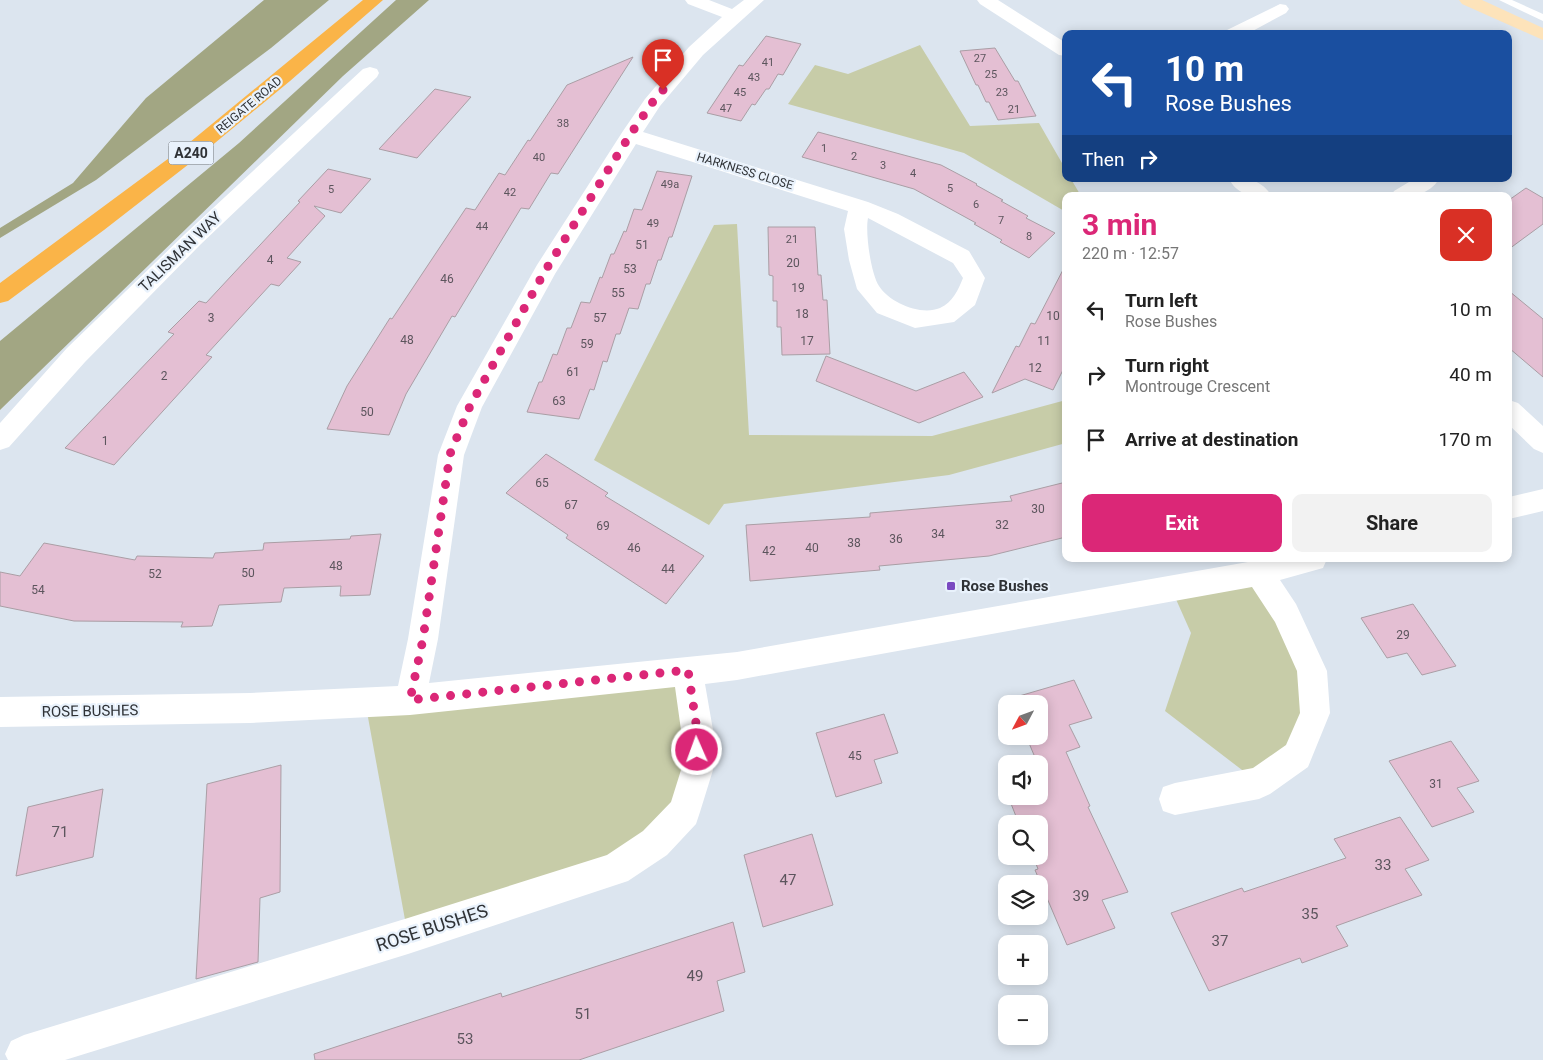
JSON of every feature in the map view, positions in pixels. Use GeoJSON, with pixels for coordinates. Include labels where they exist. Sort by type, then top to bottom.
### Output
{"type":"FeatureCollection","features":[{"type":"Feature","properties":{"kind":"highway","name":"REIGATE ROAD"},"geometry":{"type":"LineString","coordinates":[[0,295],[82,238],[208,140],[374,0]]}},
{"type":"Feature","properties":{"kind":"main road"},"geometry":{"type":"LineString","coordinates":[[1468,0],[1543,35]]}},
{"type":"Feature","properties":{"kind":"street"},"geometry":{"type":"LineString","coordinates":[[694,0],[734,16]]}},
{"type":"Feature","properties":{"kind":"street"},"geometry":{"type":"LineString","coordinates":[[410,700],[423,639],[450,454],[470,406],[540,280],[652,103],[696,51],[734,16],[755,0]]}},
{"type":"Feature","properties":{"kind":"street"},"geometry":{"type":"LineString","coordinates":[[986,0],[1062,48]]}},
{"type":"Feature","properties":{"kind":"street"},"geometry":{"type":"LineString","coordinates":[[1241,30],[1280,9]]}},
{"type":"Feature","properties":{"kind":"street","name":"TALISMAN WAY"},"geometry":{"type":"LineString","coordinates":[[0,440],[76,354],[193,239],[370,73]]}},
{"type":"Feature","properties":{"kind":"street","name":"HARKNESS CLOSE"},"geometry":{"type":"LineString","coordinates":[[630,135],[860,206],[925,236],[961,258],[974,278],[968,298],[946,316],[915,318],[885,308],[868,289],[860,260],[855,229],[860,206]]}},
{"type":"Feature","properties":{"kind":"street"},"geometry":{"type":"LineString","coordinates":[[1243,182],[1256,192]]}},
{"type":"Feature","properties":{"kind":"street"},"geometry":{"type":"LineString","coordinates":[[1408,192],[1424,182]]}},
{"type":"Feature","properties":{"kind":"street"},"geometry":{"type":"LineString","coordinates":[[1512,413],[1543,442]]}},
{"type":"Feature","properties":{"kind":"street"},"geometry":{"type":"LineString","coordinates":[[1512,507],[1543,500]]}},
{"type":"Feature","properties":{"kind":"street","name":"ROSE BUSHES"},"geometry":{"type":"LineString","coordinates":[[0,712],[250,708],[410,700],[737,666],[1259,573],[1301,562]]}},
{"type":"Feature","properties":{"kind":"street"},"geometry":{"type":"LineString","coordinates":[[1175,799],[1259,783],[1297,756],[1315,712],[1312,671],[1286,612],[1259,573]]}},
{"type":"Feature","properties":{"kind":"street","name":"ROSE BUSHES"},"geometry":{"type":"LineString","coordinates":[[24,1054],[408,936],[616,869],[655,843],[684,812],[697,770],[697,730],[688,670]]}},
{"type":"Feature","properties":{"kind":"lane"},"geometry":{"type":"LineString","coordinates":[[1504,0],[1543,18]]}},
{"type":"Feature","properties":{"kind":"green space"},"geometry":{"type":"Polygon","coordinates":[[[264,0],[329,0],[271,48],[96,180],[0,238],[0,228],[73,183],[146,98],[264,0]]]}},
{"type":"Feature","properties":{"kind":"green space"},"geometry":{"type":"Polygon","coordinates":[[[396,0],[429,0],[343,76],[0,410],[0,341],[239,143],[396,0]]]}},
{"type":"Feature","properties":{"kind":"green space"},"geometry":{"type":"Polygon","coordinates":[[[920,45],[970,126],[1039,123],[1062,163],[1062,182],[1073,182],[1079,192],[1062,192],[1062,210],[964,153],[788,104],[815,65],[848,74],[920,45]]]}},
{"type":"Feature","properties":{"kind":"green space"},"geometry":{"type":"Polygon","coordinates":[[[737,224],[749,435],[932,436],[1062,401],[1062,444],[949,475],[724,504],[709,525],[594,460],[714,225],[737,224]]]}},
{"type":"Feature","properties":{"kind":"green space"},"geometry":{"type":"Polygon","coordinates":[[[1259,573],[1315,713],[1259,783],[1165,711],[1191,633],[1171,588],[1259,573]]]}},
{"type":"Feature","properties":{"kind":"green space"},"geometry":{"type":"Polygon","coordinates":[[[688,670],[697,770],[655,843],[408,936],[365,701],[688,670]]]}},
{"type":"Feature","properties":{"kind":"building"},"geometry":{"type":"Polygon","coordinates":[[[766,36],[801,44],[783,75],[778,74],[769,89],[766,89],[755,105],[752,104],[741,121],[707,113],[739,65],[743,66],[766,36]]]}},
{"type":"Feature","properties":{"kind":"building"},"geometry":{"type":"Polygon","coordinates":[[[995,48],[1015,81],[1018,81],[1036,116],[998,120],[989,102],[986,102],[960,51],[995,48]]]}},
{"type":"Feature","properties":{"kind":"building"},"geometry":{"type":"Polygon","coordinates":[[[633,57],[558,174],[551,173],[529,209],[521,208],[455,317],[452,316],[406,394],[389,435],[327,429],[347,386],[390,318],[392,319],[466,208],[475,210],[499,173],[505,175],[567,85],[633,57]]]}},
{"type":"Feature","properties":{"kind":"building"},"geometry":{"type":"Polygon","coordinates":[[[435,89],[471,97],[417,158],[379,149],[435,89]]]}},
{"type":"Feature","properties":{"kind":"building"},"geometry":{"type":"Polygon","coordinates":[[[818,132],[941,165],[977,184],[1003,200],[1001,201],[1028,216],[1026,218],[1055,233],[1029,258],[1000,242],[1002,240],[974,224],[976,223],[914,189],[802,157],[818,132]]]}},
{"type":"Feature","properties":{"kind":"building"},"geometry":{"type":"Polygon","coordinates":[[[328,169],[371,179],[341,213],[314,206],[325,216],[287,258],[301,262],[279,286],[271,284],[206,355],[212,357],[114,465],[65,448],[174,334],[168,332],[199,301],[206,303],[300,202],[298,201],[328,169]]]}},
{"type":"Feature","properties":{"kind":"building"},"geometry":{"type":"Polygon","coordinates":[[[657,171],[692,176],[672,237],[669,237],[661,260],[658,260],[650,284],[646,284],[638,309],[629,308],[620,334],[616,334],[607,362],[603,361],[594,390],[590,389],[579,419],[527,412],[553,354],[557,355],[567,328],[571,328],[581,302],[590,303],[611,254],[614,254],[624,231],[626,232],[634,209],[642,210],[657,171]]]}},
{"type":"Feature","properties":{"kind":"building"},"geometry":{"type":"Polygon","coordinates":[[[1526,188],[1543,198],[1543,224],[1512,247],[1512,198],[1526,188]]]}},
{"type":"Feature","properties":{"kind":"building"},"geometry":{"type":"Polygon","coordinates":[[[768,227],[815,227],[818,275],[821,275],[823,300],[827,300],[830,354],[782,355],[781,327],[777,327],[777,301],[773,301],[773,276],[769,275],[768,227]]]}},
{"type":"Feature","properties":{"kind":"building"},"geometry":{"type":"Polygon","coordinates":[[[1062,272],[1062,372],[1053,390],[1025,379],[992,393],[1016,346],[1019,347],[1031,323],[1035,324],[1062,272]]]}},
{"type":"Feature","properties":{"kind":"building"},"geometry":{"type":"Polygon","coordinates":[[[1512,293],[1543,319],[1543,377],[1512,351],[1512,293]]]}},
{"type":"Feature","properties":{"kind":"building"},"geometry":{"type":"Polygon","coordinates":[[[826,356],[916,391],[964,372],[983,397],[919,423],[816,381],[826,356]]]}},
{"type":"Feature","properties":{"kind":"building"},"geometry":{"type":"Polygon","coordinates":[[[546,454],[608,493],[605,496],[704,556],[666,604],[566,538],[568,535],[506,493],[546,454]]]}},
{"type":"Feature","properties":{"kind":"building"},"geometry":{"type":"Polygon","coordinates":[[[1062,483],[1062,538],[989,556],[879,566],[880,570],[750,581],[746,525],[870,517],[870,513],[1012,501],[1010,496],[1062,483]]]}},
{"type":"Feature","properties":{"kind":"building"},"geometry":{"type":"Polygon","coordinates":[[[381,534],[370,595],[340,596],[341,586],[284,588],[281,602],[219,605],[212,626],[181,627],[183,622],[74,621],[0,606],[0,572],[20,576],[44,543],[135,560],[137,556],[213,558],[215,553],[263,550],[264,543],[350,539],[351,536],[381,534]]]}},
{"type":"Feature","properties":{"kind":"building"},"geometry":{"type":"Polygon","coordinates":[[[1413,604],[1456,666],[1422,675],[1407,653],[1387,658],[1361,618],[1413,604]]]}},
{"type":"Feature","properties":{"kind":"building"},"geometry":{"type":"Polygon","coordinates":[[[1074,680],[1092,718],[1069,725],[1080,747],[1066,752],[1090,806],[1088,807],[1128,892],[1102,900],[1115,928],[1067,945],[1048,900],[1048,875],[1037,875],[1035,870],[1038,869],[1036,865],[1048,865],[1048,815],[1015,815],[1012,805],[1048,805],[1048,755],[1034,755],[1030,745],[1048,745],[1048,695],[1023,695],[1074,680]]]}},
{"type":"Feature","properties":{"kind":"building"},"geometry":{"type":"Polygon","coordinates":[[[884,714],[898,753],[874,760],[882,783],[836,797],[816,733],[884,714]]]}},
{"type":"Feature","properties":{"kind":"building"},"geometry":{"type":"Polygon","coordinates":[[[1451,741],[1479,781],[1457,788],[1474,812],[1432,827],[1389,761],[1451,741]]]}},
{"type":"Feature","properties":{"kind":"building"},"geometry":{"type":"Polygon","coordinates":[[[281,765],[280,892],[260,898],[258,962],[196,979],[207,784],[281,765]]]}},
{"type":"Feature","properties":{"kind":"building"},"geometry":{"type":"Polygon","coordinates":[[[103,789],[93,857],[16,876],[28,807],[103,789]]]}},
{"type":"Feature","properties":{"kind":"building"},"geometry":{"type":"Polygon","coordinates":[[[1400,817],[1429,860],[1405,869],[1422,895],[1336,926],[1348,946],[1302,963],[1300,958],[1209,991],[1171,913],[1242,888],[1244,892],[1346,858],[1334,839],[1400,817]]]}},
{"type":"Feature","properties":{"kind":"building"},"geometry":{"type":"Polygon","coordinates":[[[812,834],[833,905],[763,927],[744,855],[812,834]]]}},
{"type":"Feature","properties":{"kind":"building"},"geometry":{"type":"Polygon","coordinates":[[[733,922],[745,972],[717,981],[724,1011],[579,1060],[315,1060],[314,1054],[501,993],[502,997],[733,922]]]}},
{"type":"Feature","properties":{"kind":"place","name":"Rose Bushes"},"geometry":{"type":"Point","coordinates":[951,586]}},
{"type":"Feature","properties":{"kind":"route"},"geometry":{"type":"LineString","coordinates":[[663,90],[630,135],[545,271],[470,406],[450,454],[423,639],[410,700],[688,670],[697,730],[697,750]]}}]}
